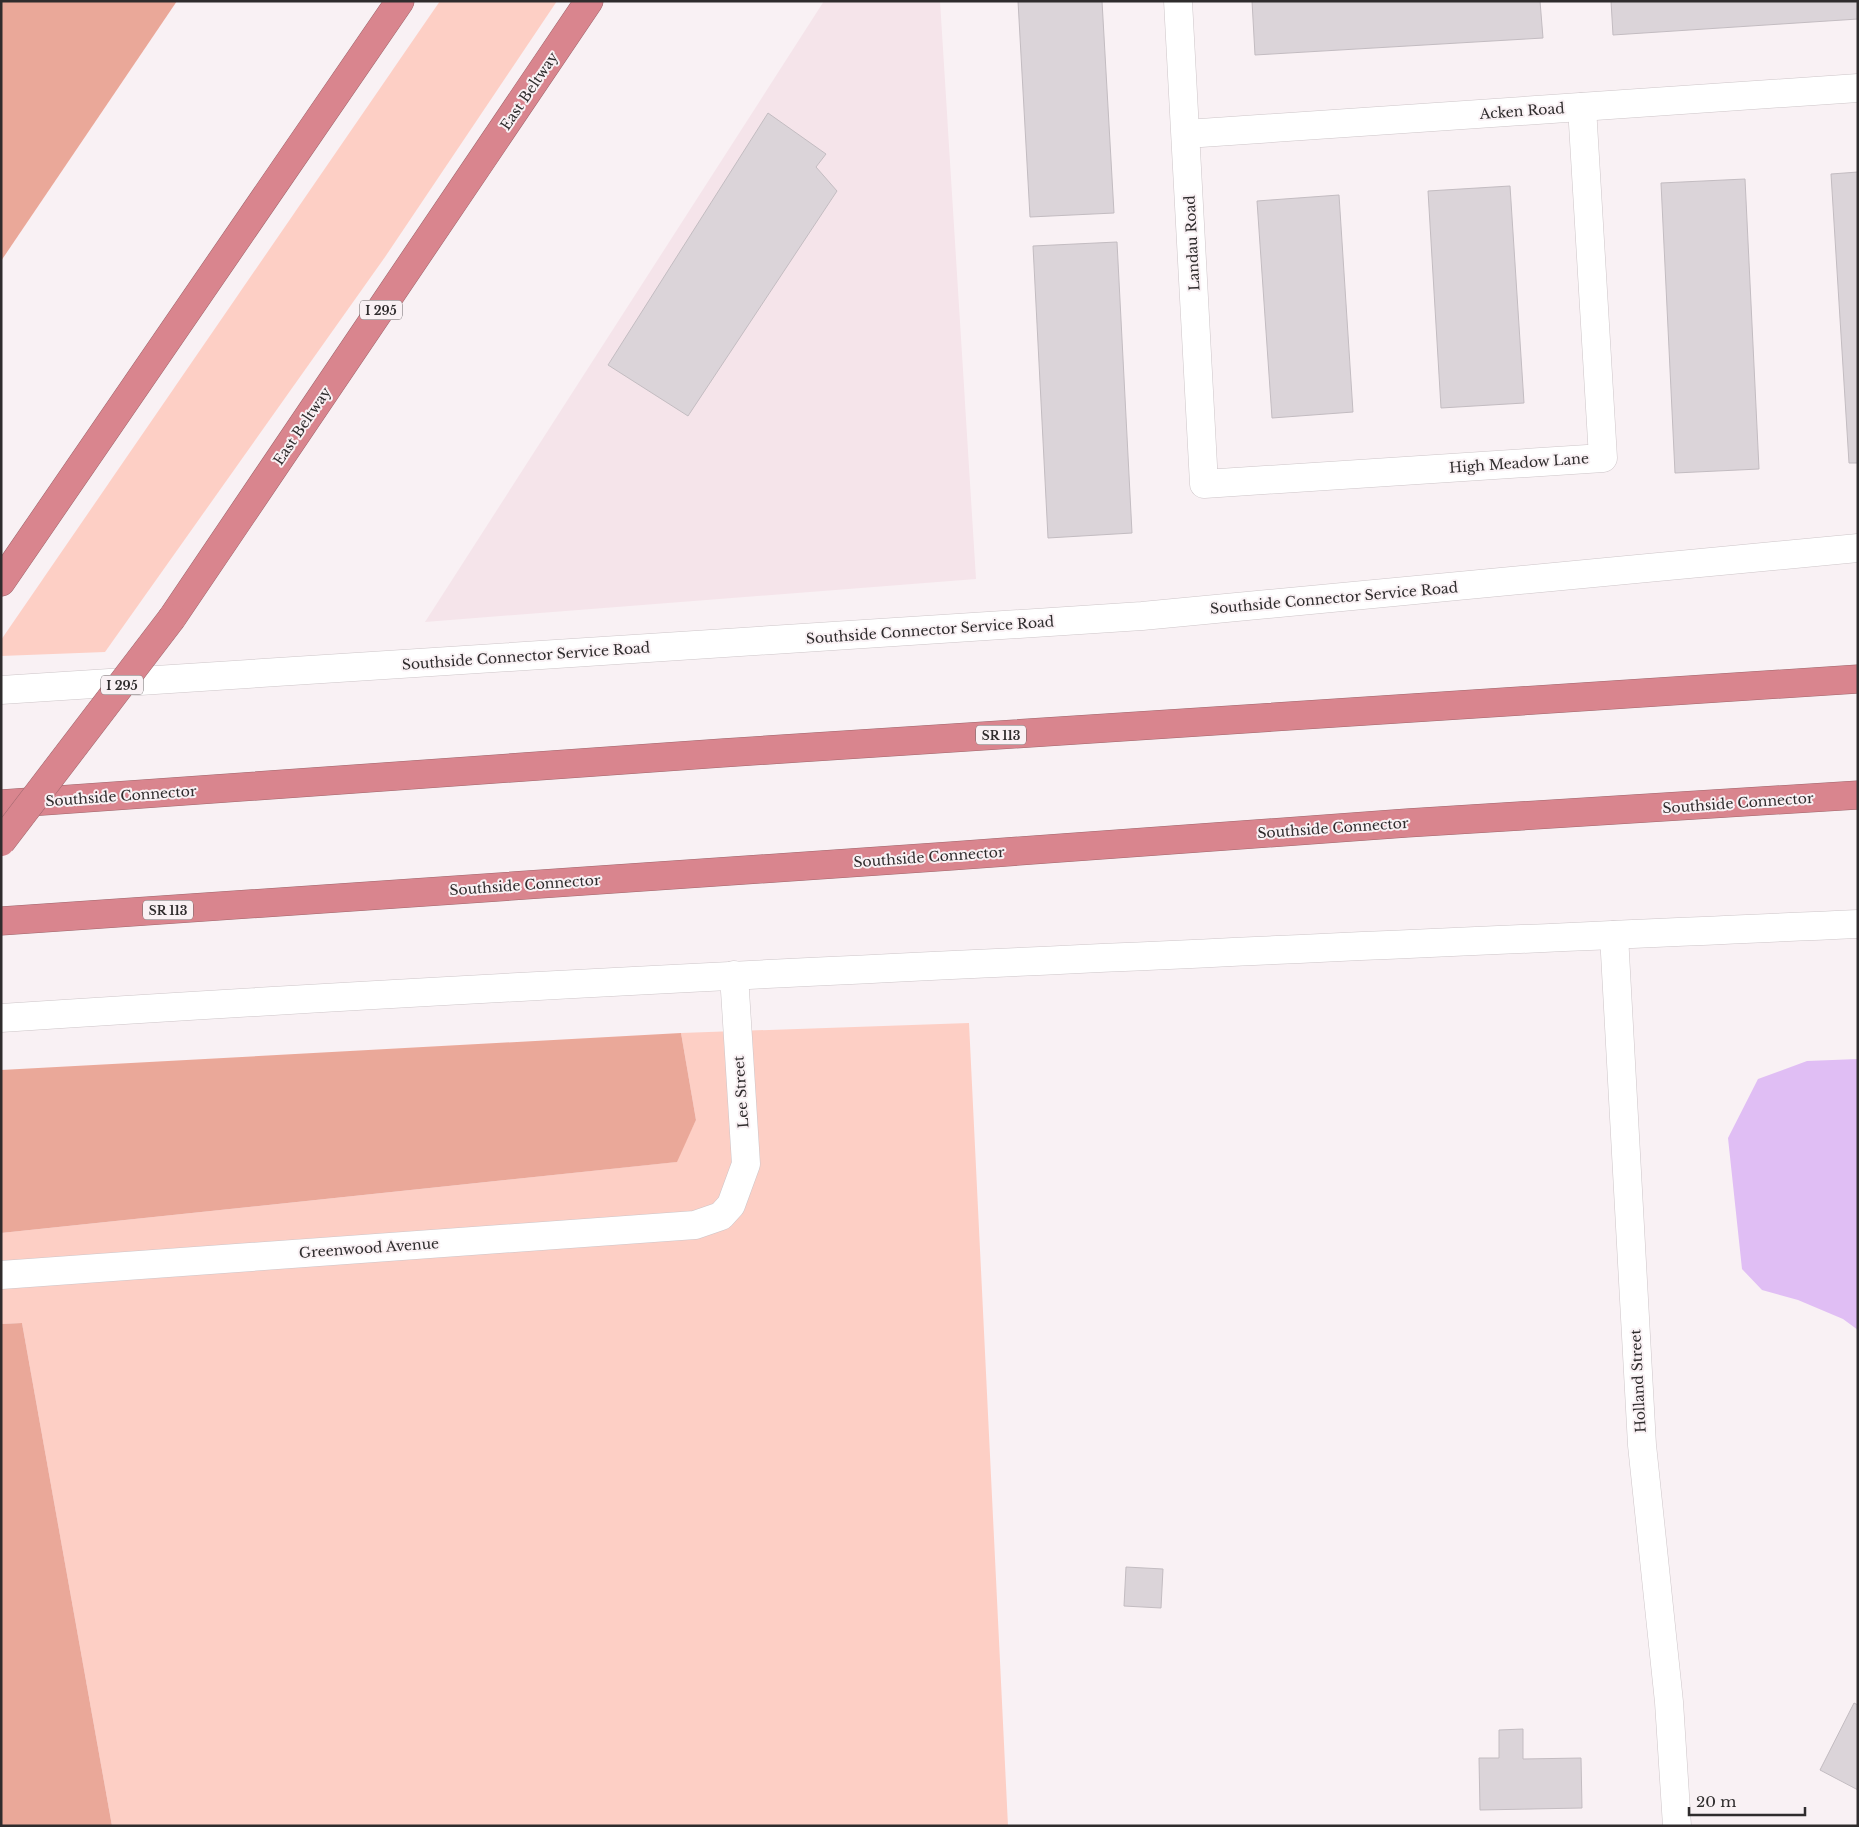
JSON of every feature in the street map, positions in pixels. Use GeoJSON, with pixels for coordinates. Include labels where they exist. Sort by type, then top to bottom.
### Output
{"type":"FeatureCollection","features":[{"type":"Feature","properties":{"kind":"highway"},"geometry":{"type":"LineString","coordinates":[[1,582],[400,1]]}},
{"type":"Feature","properties":{"kind":"highway","name":"East Beltway"},"geometry":{"type":"LineString","coordinates":[[1,842],[172,618],[590,1]]}},
{"type":"Feature","properties":{"kind":"highway","name":"Southside Connector"},"geometry":{"type":"LineString","coordinates":[[1,804],[722,753],[1858,679]]}},
{"type":"Feature","properties":{"kind":"highway"},"geometry":{"type":"LineString","coordinates":[[1,791],[145,794]]}},
{"type":"Feature","properties":{"kind":"highway","name":"Southside Connector"},"geometry":{"type":"LineString","coordinates":[[1,921],[501,888],[1397,824],[1858,795]]}},
{"type":"Feature","properties":{"kind":"street","name":"Landau Road"},"geometry":{"type":"LineString","coordinates":[[1178,1],[1204,484]]}},
{"type":"Feature","properties":{"kind":"street","name":"Acken Road"},"geometry":{"type":"LineString","coordinates":[[1186,134],[1858,88]]}},
{"type":"Feature","properties":{"kind":"street","name":"High Meadow Lane"},"geometry":{"type":"LineString","coordinates":[[1204,484],[1604,458],[1582,107]]}},
{"type":"Feature","properties":{"kind":"street","name":"Southside Connector Service Road"},"geometry":{"type":"LineString","coordinates":[[1,690],[1142,616],[1858,548]]}},
{"type":"Feature","properties":{"kind":"street"},"geometry":{"type":"LineString","coordinates":[[1,1018],[261,1001],[734,975],[1858,924]]}},
{"type":"Feature","properties":{"kind":"street","name":"Holland Street"},"geometry":{"type":"LineString","coordinates":[[1614,935],[1642,1445],[1669,1702],[1676,1826]]}},
{"type":"Feature","properties":{"kind":"street","name":"Lee Street"},"geometry":{"type":"LineString","coordinates":[[730,1205],[746,1164],[734,975]]}},
{"type":"Feature","properties":{"kind":"street","name":"Greenwood Avenue"},"geometry":{"type":"LineString","coordinates":[[1,1276],[695,1224],[721,1216],[730,1205]]}},
{"type":"Feature","properties":{"kind":"shaded area"},"geometry":{"type":"Polygon","coordinates":[[[1,1],[177,1],[1,261],[1,1]]]}},
{"type":"Feature","properties":{"kind":"shaded area"},"geometry":{"type":"Polygon","coordinates":[[[440,1],[557,1],[385,257],[105,652],[1,656],[1,640],[440,1]]]}},
{"type":"Feature","properties":{"kind":"shaded area"},"geometry":{"type":"Polygon","coordinates":[[[824,1],[940,1],[976,579],[425,622],[824,1]]]}},
{"type":"Feature","properties":{"kind":"shaded area"},"geometry":{"type":"Polygon","coordinates":[[[969,1023],[1008,1826],[112,1826],[22,1323],[1,1324],[1,1233],[676,1162],[696,1120],[681,1033],[969,1023]]]}},
{"type":"Feature","properties":{"kind":"shaded area"},"geometry":{"type":"Polygon","coordinates":[[[681,1033],[696,1120],[677,1162],[1,1233],[1,1070],[681,1033]]]}},
{"type":"Feature","properties":{"kind":"shaded area"},"geometry":{"type":"Polygon","coordinates":[[[1858,1059],[1858,1330],[1843,1319],[1798,1300],[1762,1290],[1742,1269],[1728,1138],[1758,1079],[1807,1061],[1858,1059]]]}},
{"type":"Feature","properties":{"kind":"shaded area"},"geometry":{"type":"Polygon","coordinates":[[[22,1323],[112,1826],[1,1826],[1,1324],[22,1323]]]}},
{"type":"Feature","properties":{"kind":"building"},"geometry":{"type":"Polygon","coordinates":[[[1018,1],[1102,1],[1114,213],[1030,217],[1018,1]]]}},
{"type":"Feature","properties":{"kind":"building"},"geometry":{"type":"Polygon","coordinates":[[[1252,1],[1540,1],[1543,38],[1255,55],[1252,1]]]}},
{"type":"Feature","properties":{"kind":"building"},"geometry":{"type":"Polygon","coordinates":[[[1611,1],[1858,1],[1858,19],[1613,35],[1611,1]]]}},
{"type":"Feature","properties":{"kind":"building"},"geometry":{"type":"Polygon","coordinates":[[[768,113],[826,154],[816,167],[837,191],[688,416],[608,365],[768,113]]]}},
{"type":"Feature","properties":{"kind":"building"},"geometry":{"type":"Polygon","coordinates":[[[1858,172],[1858,463],[1849,463],[1831,174],[1858,172]]]}},
{"type":"Feature","properties":{"kind":"building"},"geometry":{"type":"Polygon","coordinates":[[[1745,179],[1759,469],[1675,473],[1661,183],[1745,179]]]}},
{"type":"Feature","properties":{"kind":"building"},"geometry":{"type":"Polygon","coordinates":[[[1510,186],[1524,403],[1441,408],[1428,191],[1510,186]]]}},
{"type":"Feature","properties":{"kind":"building"},"geometry":{"type":"Polygon","coordinates":[[[1339,195],[1353,412],[1272,418],[1257,201],[1339,195]]]}},
{"type":"Feature","properties":{"kind":"building"},"geometry":{"type":"Polygon","coordinates":[[[1117,242],[1132,533],[1048,538],[1033,246],[1117,242]]]}},
{"type":"Feature","properties":{"kind":"building"},"geometry":{"type":"Polygon","coordinates":[[[1126,1567],[1163,1569],[1161,1608],[1124,1606],[1126,1567]]]}},
{"type":"Feature","properties":{"kind":"building"},"geometry":{"type":"Polygon","coordinates":[[[1854,1703],[1858,1705],[1858,1790],[1820,1770],[1854,1703]]]}},
{"type":"Feature","properties":{"kind":"building"},"geometry":{"type":"Polygon","coordinates":[[[1523,1729],[1523,1759],[1581,1758],[1582,1808],[1480,1810],[1479,1758],[1499,1758],[1499,1730],[1523,1729]]]}}]}
